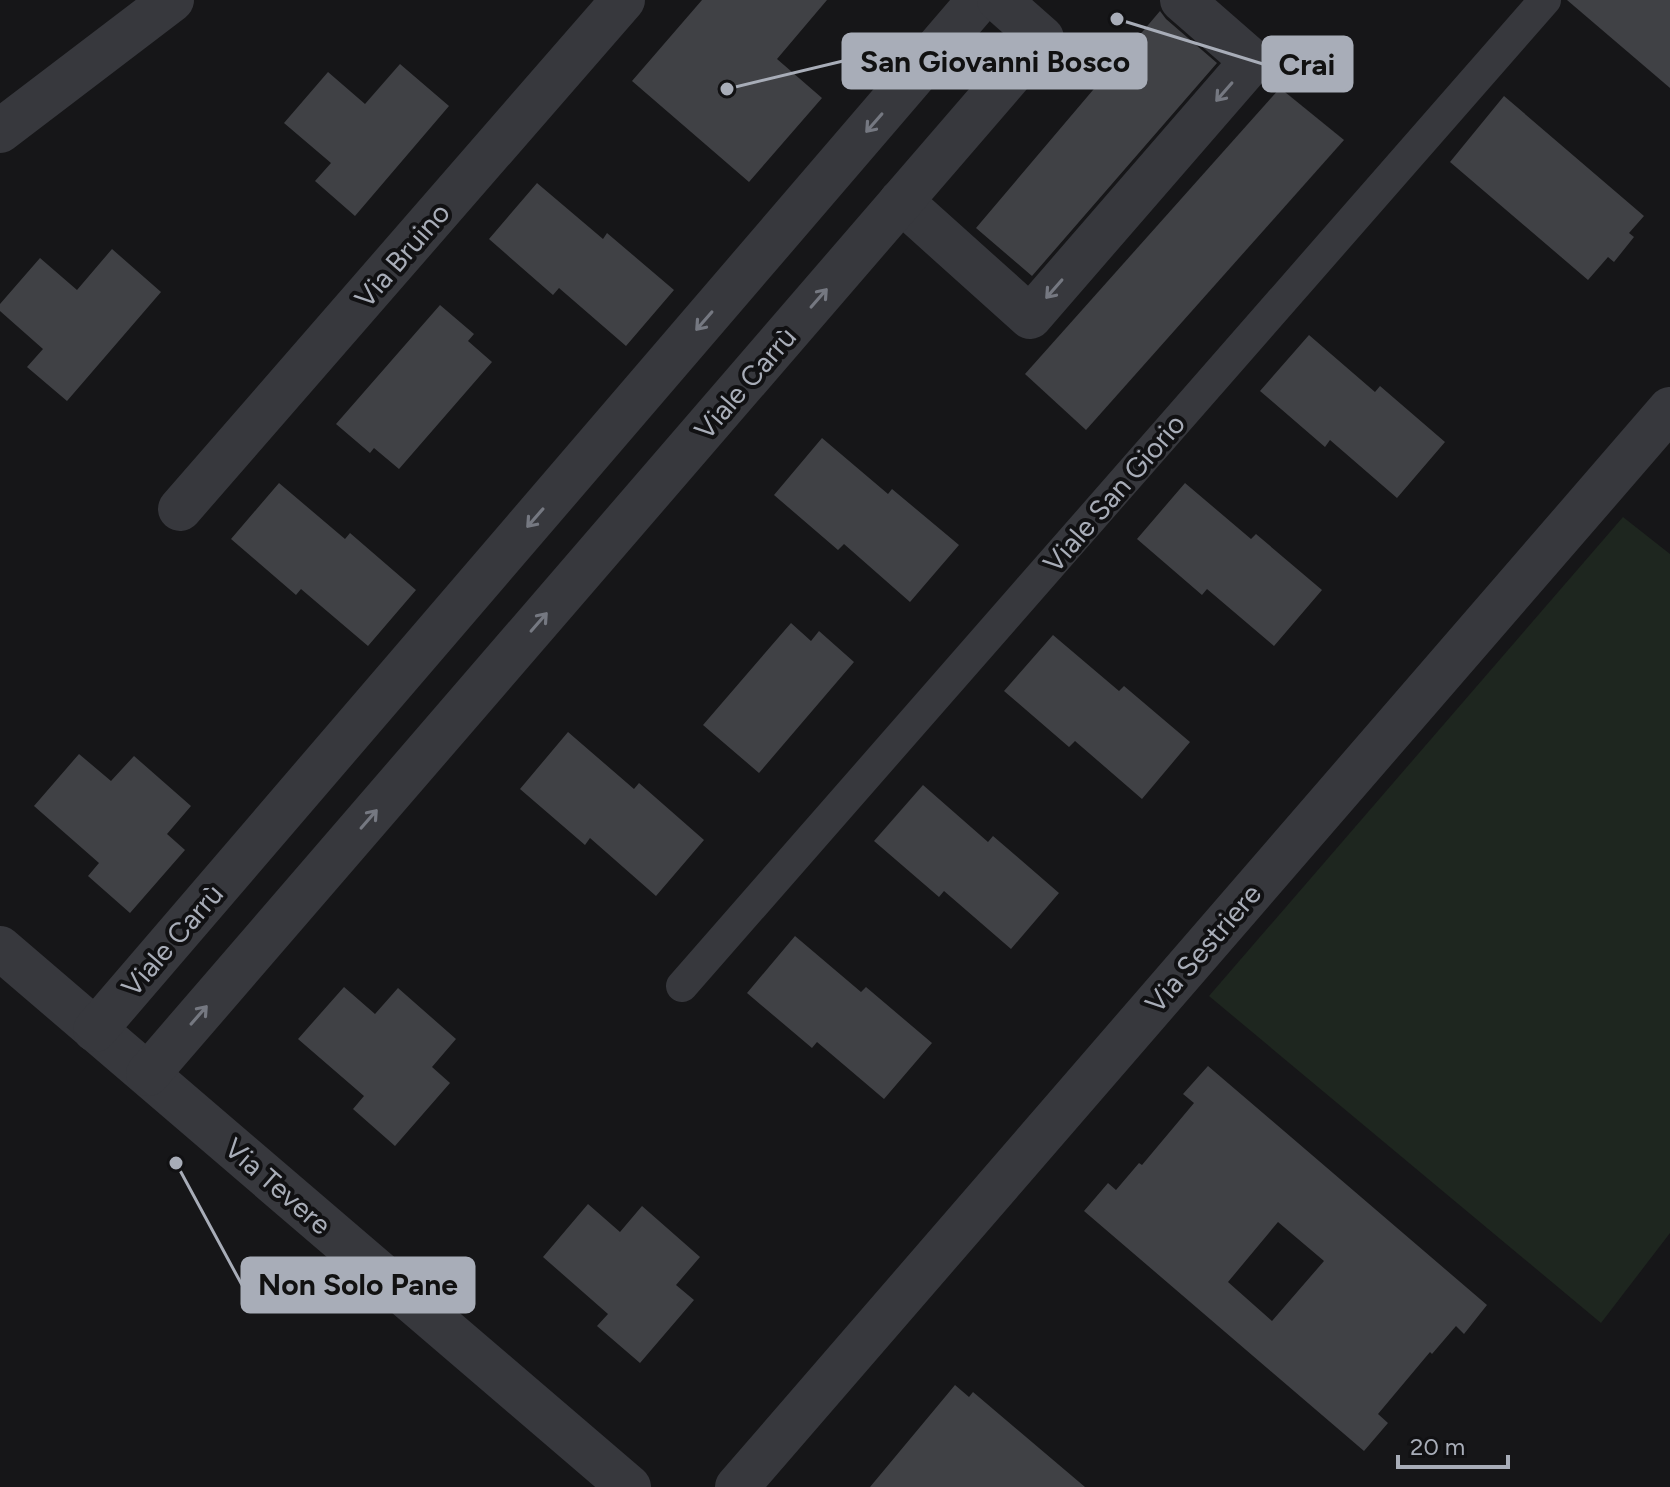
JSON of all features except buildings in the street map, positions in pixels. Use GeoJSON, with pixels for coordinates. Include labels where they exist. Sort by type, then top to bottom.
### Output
{"type":"FeatureCollection","features":[{"type":"Feature","properties":{"kind":"street"},"geometry":{"type":"LineString","coordinates":[[0,131],[172,0]]}},
{"type":"Feature","properties":{"kind":"street","name":"Via Bruino"},"geometry":{"type":"LineString","coordinates":[[180,509],[623,0]]}},
{"type":"Feature","properties":{"kind":"street","name":"Viale Carrù"},"geometry":{"type":"LineString","coordinates":[[95,1030],[979,0]]}},
{"type":"Feature","properties":{"kind":"street","name":"Viale Carrù"},"geometry":{"type":"LineString","coordinates":[[148,1074],[1042,38],[999,0]]}},
{"type":"Feature","properties":{"kind":"street"},"geometry":{"type":"LineString","coordinates":[[901,201],[1030,317],[1252,61],[1182,0]]}},
{"type":"Feature","properties":{"kind":"street","name":"Viale San Giorio"},"geometry":{"type":"LineString","coordinates":[[682,986],[1545,0]]}},
{"type":"Feature","properties":{"kind":"street","name":"Via Sestriere"},"geometry":{"type":"LineString","coordinates":[[737,1487],[1670,409]]}},
{"type":"Feature","properties":{"kind":"street"},"geometry":{"type":"LineString","coordinates":[[357,725],[410,771]]}},
{"type":"Feature","properties":{"kind":"street"},"geometry":{"type":"LineString","coordinates":[[249,851],[301,898]]}},
{"type":"Feature","properties":{"kind":"street","name":"Via Tevere"},"geometry":{"type":"LineString","coordinates":[[0,948],[629,1487]]}},
{"type":"Feature","properties":{"kind":"shaded area"},"geometry":{"type":"Polygon","coordinates":[[[1623,517],[1670,554],[1670,1233],[1601,1323],[1209,996],[1623,517]]]}},
{"type":"Feature","properties":{"kind":"place","name":"Crai"},"geometry":{"type":"Point","coordinates":[1117,19]}},
{"type":"Feature","properties":{"kind":"place","name":"San Giovanni Bosco"},"geometry":{"type":"Point","coordinates":[727,89]}},
{"type":"Feature","properties":{"kind":"place","name":"Non Solo Pane"},"geometry":{"type":"Point","coordinates":[176,1163]}}]}
